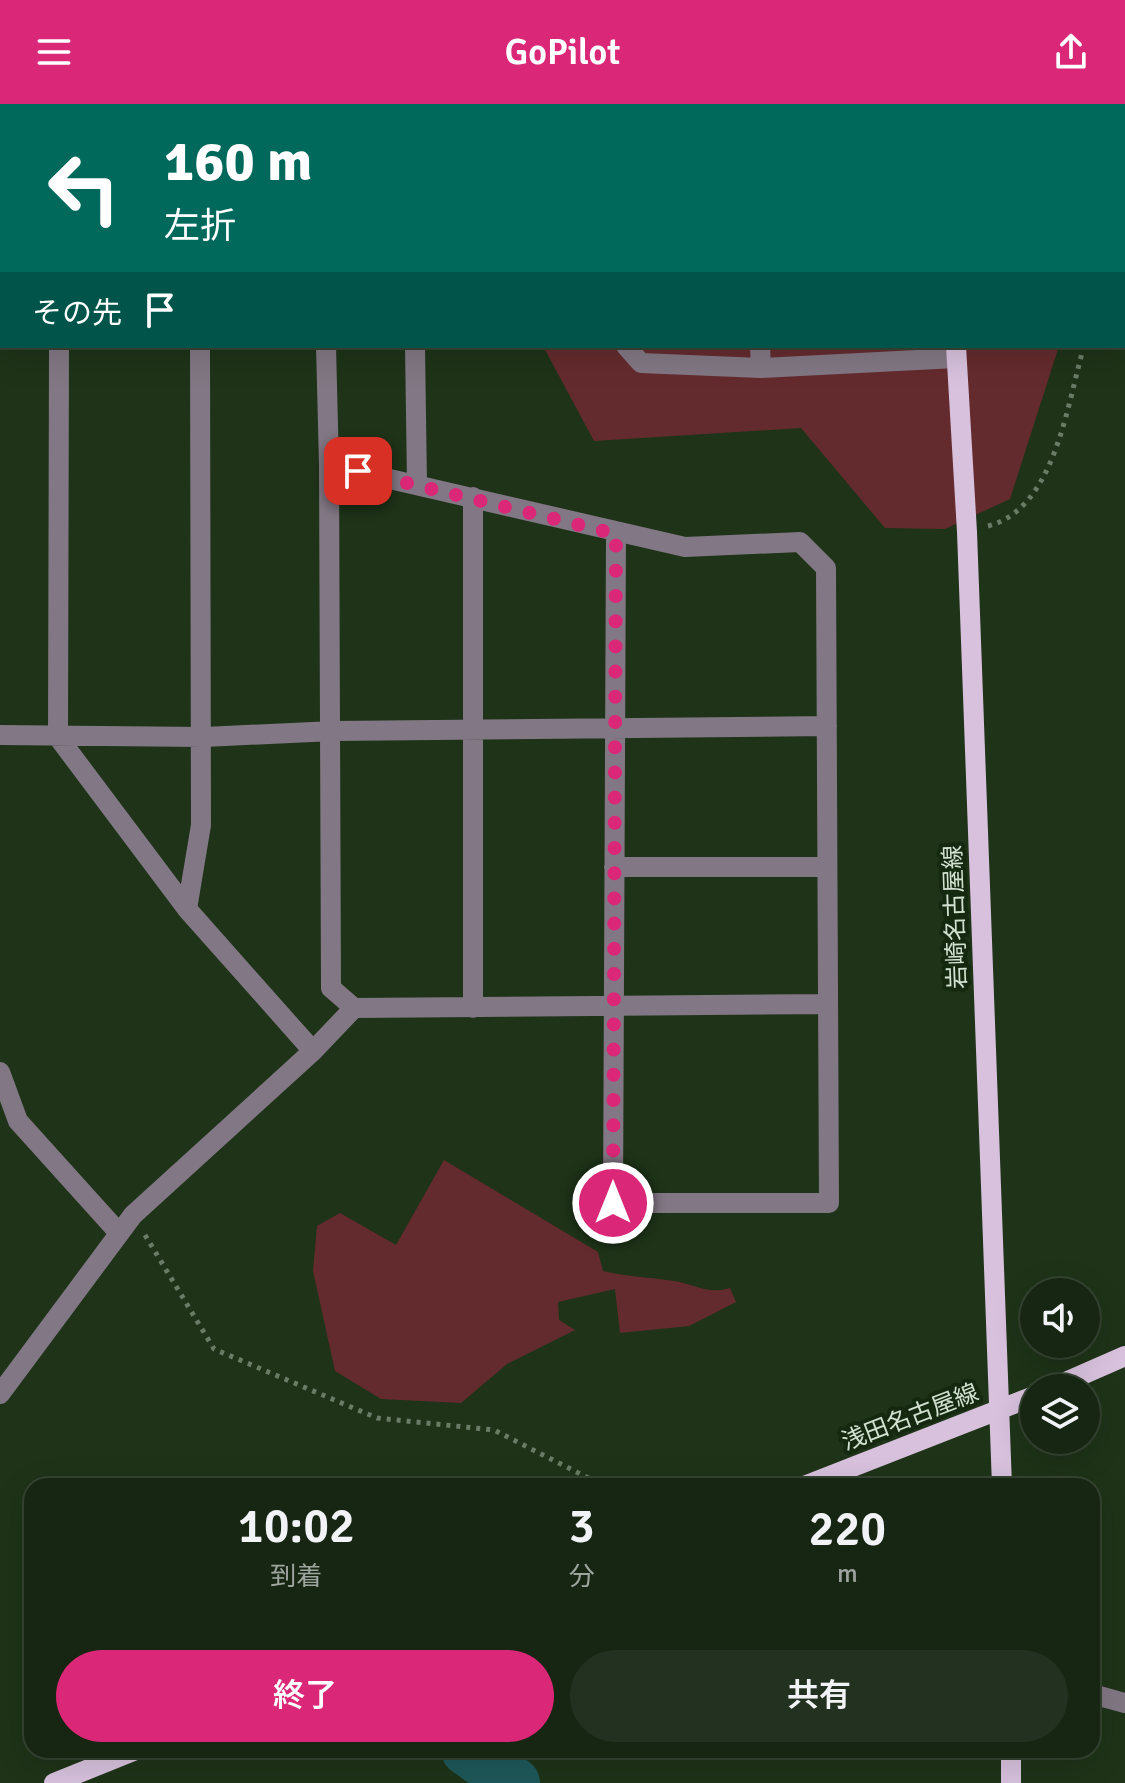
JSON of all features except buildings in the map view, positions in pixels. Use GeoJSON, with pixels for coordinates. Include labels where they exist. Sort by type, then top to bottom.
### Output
{"type":"FeatureCollection","features":[{"type":"Feature","properties":{"kind":"main road","name":"岩崎名古屋線"},"geometry":{"type":"LineString","coordinates":[[956,352],[967,532],[1002,1478]]}},
{"type":"Feature","properties":{"kind":"main road"},"geometry":{"type":"LineString","coordinates":[[1084,1374],[1125,1356]]}},
{"type":"Feature","properties":{"kind":"main road","name":"浅田名古屋線"},"geometry":{"type":"LineString","coordinates":[[825,1478],[1020,1402]]}},
{"type":"Feature","properties":{"kind":"main road"},"geometry":{"type":"LineString","coordinates":[[54,1783],[116,1758]]}},
{"type":"Feature","properties":{"kind":"main road"},"geometry":{"type":"LineString","coordinates":[[1011,1758],[1011,1783]]}},
{"type":"Feature","properties":{"kind":"street"},"geometry":{"type":"LineString","coordinates":[[59,348],[58,737],[187,909],[313,1051]]}},
{"type":"Feature","properties":{"kind":"street"},"geometry":{"type":"LineString","coordinates":[[187,909],[201,825],[204,737],[200,348]]}},
{"type":"Feature","properties":{"kind":"street"},"geometry":{"type":"LineString","coordinates":[[326,348],[333,731],[331,988],[354,1008],[828,1004]]}},
{"type":"Feature","properties":{"kind":"street"},"geometry":{"type":"LineString","coordinates":[[415,348],[417,484]]}},
{"type":"Feature","properties":{"kind":"street"},"geometry":{"type":"LineString","coordinates":[[628,348],[641,363],[761,368],[956,352]]}},
{"type":"Feature","properties":{"kind":"street"},"geometry":{"type":"LineString","coordinates":[[760,348],[761,368]]}},
{"type":"Feature","properties":{"kind":"street"},"geometry":{"type":"LineString","coordinates":[[329,465],[473,497],[616,534],[685,547],[800,542],[826,568],[829,1203],[613,1203],[616,534]]}},
{"type":"Feature","properties":{"kind":"street"},"geometry":{"type":"LineString","coordinates":[[473,497],[473,1008]]}},
{"type":"Feature","properties":{"kind":"street"},"geometry":{"type":"LineString","coordinates":[[0,735],[204,737],[333,731],[827,726]]}},
{"type":"Feature","properties":{"kind":"street"},"geometry":{"type":"LineString","coordinates":[[614,867],[827,867]]}},
{"type":"Feature","properties":{"kind":"street"},"geometry":{"type":"LineString","coordinates":[[0,1394],[133,1215],[313,1051],[354,1008]]}},
{"type":"Feature","properties":{"kind":"street"},"geometry":{"type":"LineString","coordinates":[[0,1072],[18,1121],[119,1233]]}},
{"type":"Feature","properties":{"kind":"street"},"geometry":{"type":"LineString","coordinates":[[1100,1696],[1125,1703]]}},
{"type":"Feature","properties":{"kind":"path"},"geometry":{"type":"LineString","coordinates":[[967,532],[1003,523],[1029,502],[1045,479],[1083,348]]}},
{"type":"Feature","properties":{"kind":"path"},"geometry":{"type":"LineString","coordinates":[[133,1215],[214,1349],[377,1418],[494,1430],[588,1478]]}},
{"type":"Feature","properties":{"kind":"shaded area"},"geometry":{"type":"Polygon","coordinates":[[[544,348],[1058,348],[1010,499],[945,529],[885,528],[801,428],[594,441],[544,348]]]}},
{"type":"Feature","properties":{"kind":"shaded area"},"geometry":{"type":"Polygon","coordinates":[[[444,1160],[598,1252],[603,1271],[674,1281],[708,1290],[730,1288],[736,1302],[689,1326],[620,1333],[615,1289],[558,1302],[559,1320],[575,1330],[507,1364],[461,1403],[381,1399],[335,1371],[313,1271],[317,1226],[340,1213],[396,1245],[444,1160]]]}},
{"type":"Feature","properties":{"kind":"waterway"},"geometry":{"type":"LineString","coordinates":[[478,1758],[514,1783]]}},
{"type":"Feature","properties":{"kind":"route"},"geometry":{"type":"LineString","coordinates":[[358,471],[616,534],[613,1203]]}}]}
